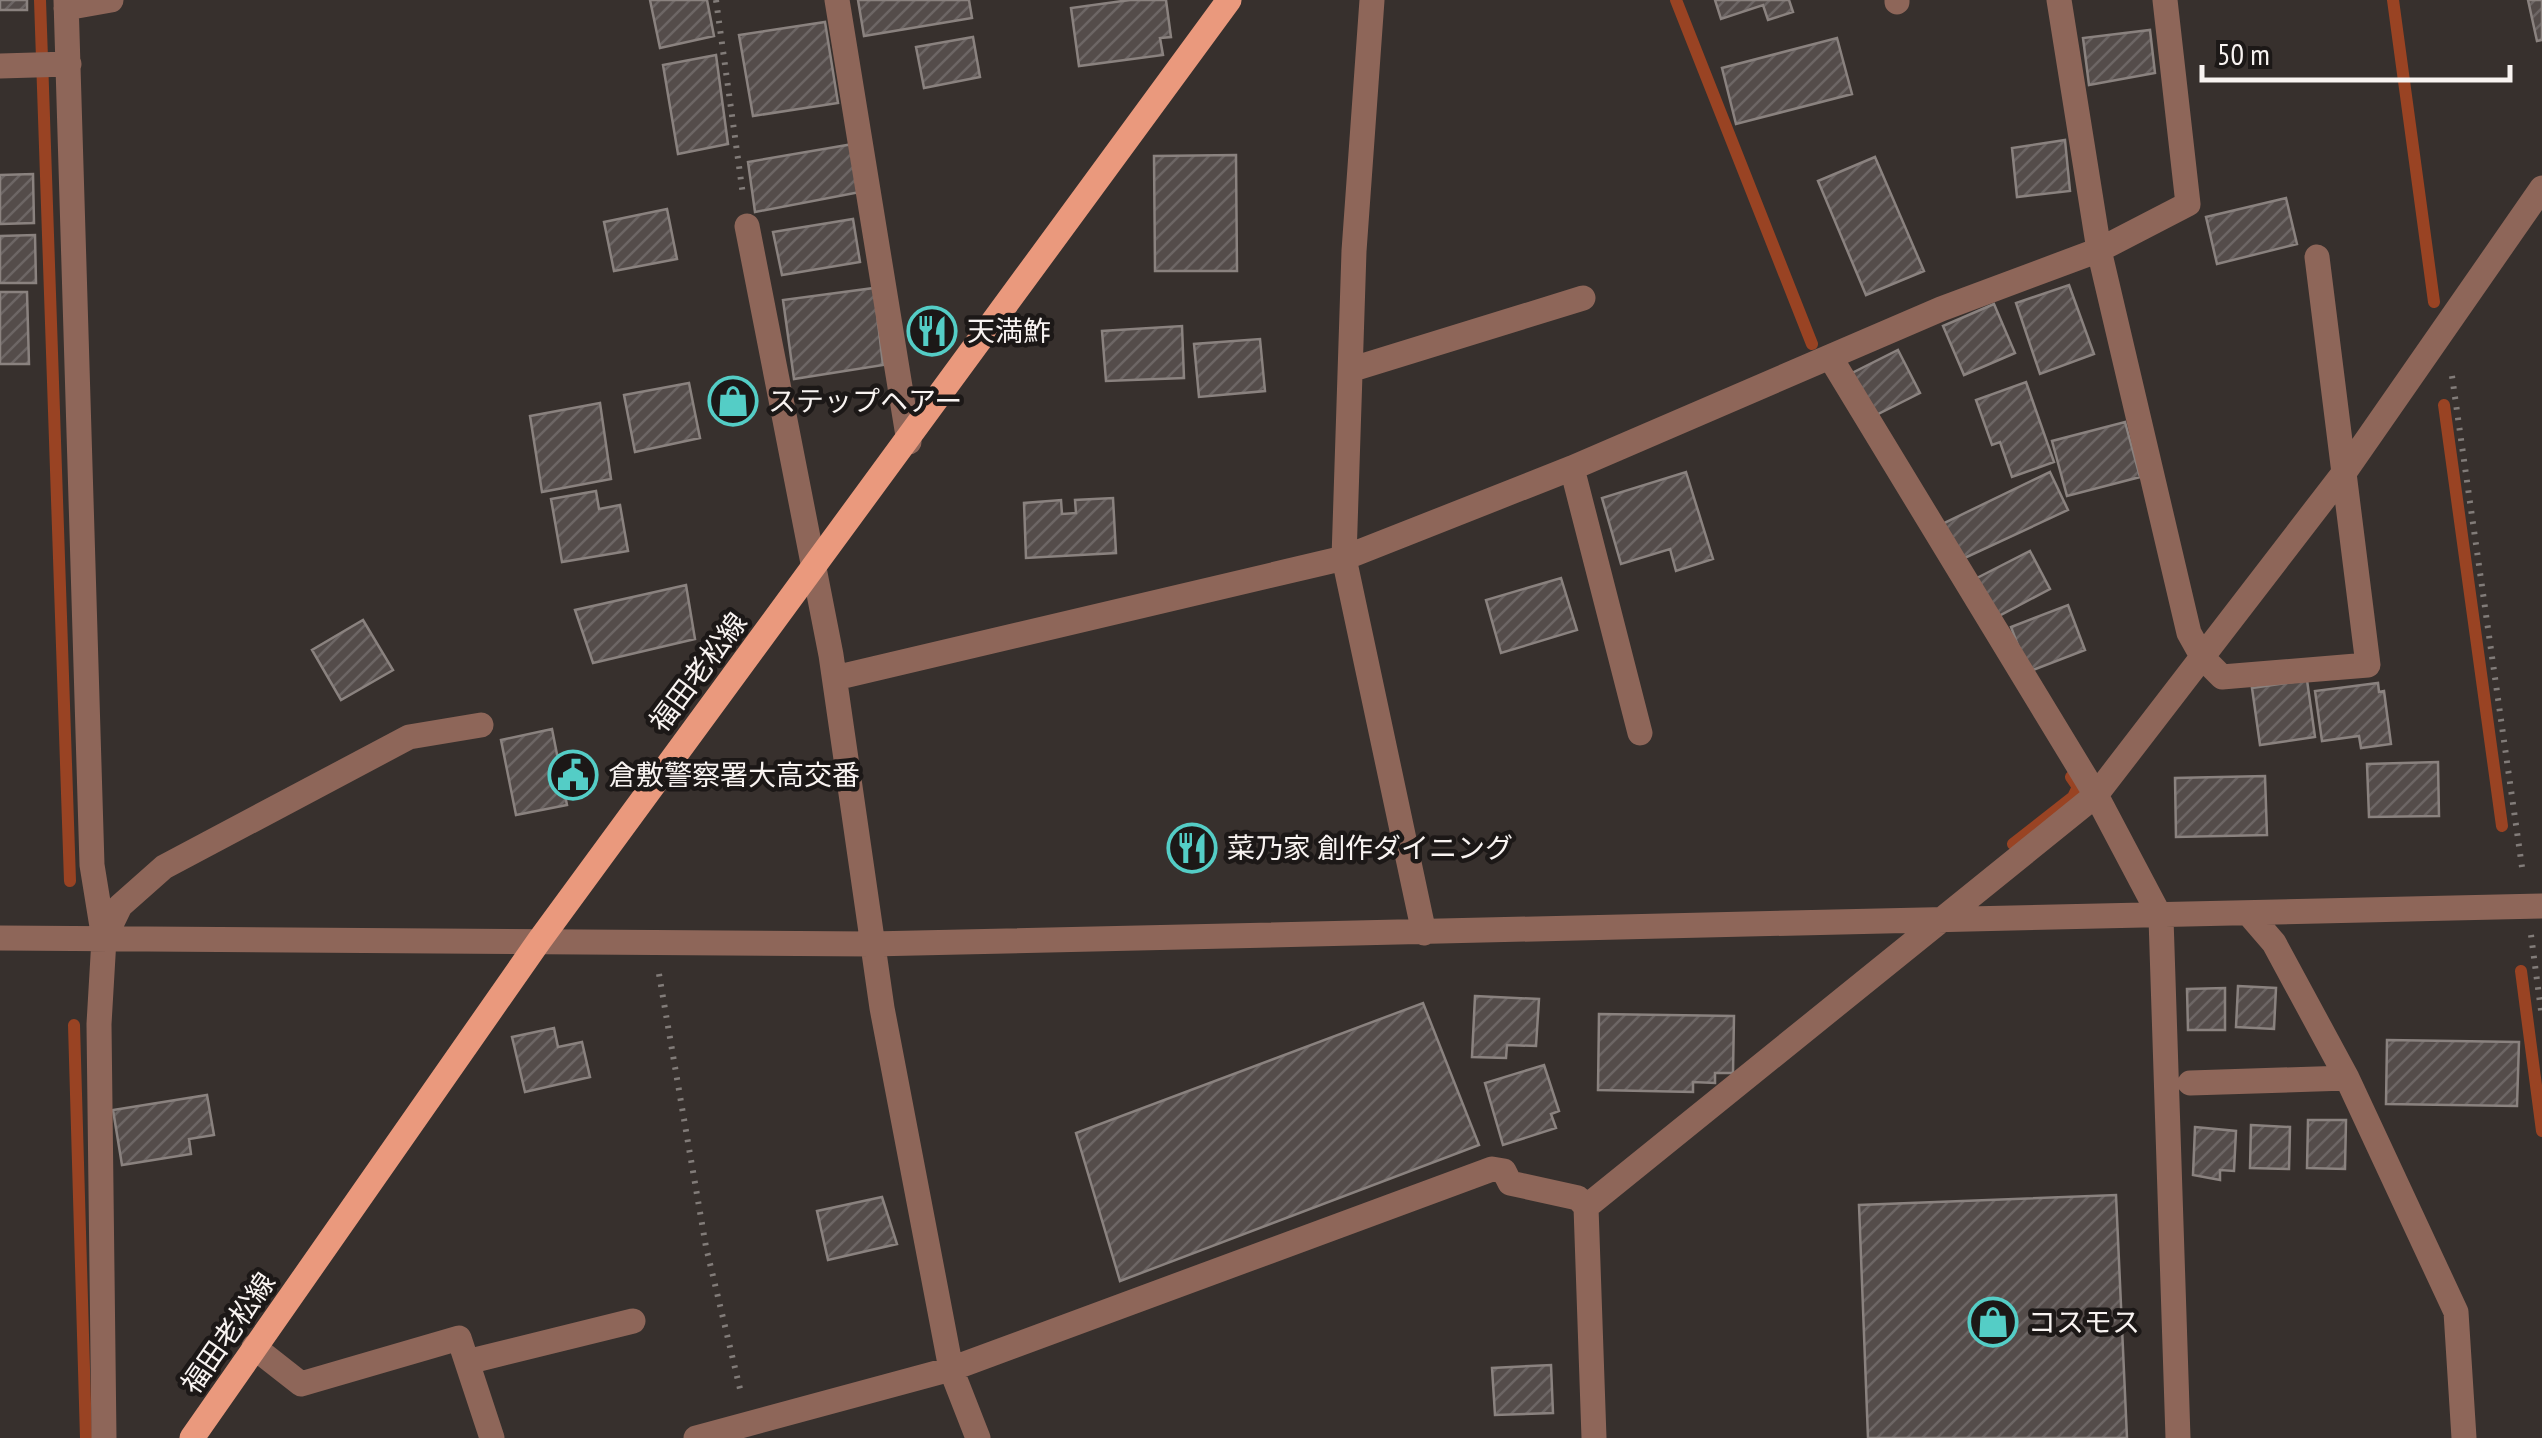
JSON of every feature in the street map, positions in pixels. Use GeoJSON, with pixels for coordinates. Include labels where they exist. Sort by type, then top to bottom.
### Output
{"type":"FeatureCollection","features":[{"type":"Feature","properties":{"kind":"main road","name":"福田老松線"},"geometry":{"type":"LineString","coordinates":[[192,1438],[540,941],[1229,0]]}},
{"type":"Feature","properties":{"kind":"street"},"geometry":{"type":"LineString","coordinates":[[104,1438],[100,1081],[104,938],[92,864],[51,64],[66,4],[111,0]]}},
{"type":"Feature","properties":{"kind":"street"},"geometry":{"type":"LineString","coordinates":[[837,0],[909,442]]}},
{"type":"Feature","properties":{"kind":"street"},"geometry":{"type":"LineString","coordinates":[[1372,0],[1354,251],[1344,558],[1424,933]]}},
{"type":"Feature","properties":{"kind":"street"},"geometry":{"type":"LineString","coordinates":[[2059,0],[2099,250],[2189,633],[2202,658],[2222,677],[2368,664],[2317,257]]}},
{"type":"Feature","properties":{"kind":"street"},"geometry":{"type":"LineString","coordinates":[[835,678],[1344,558],[1572,468],[1941,309],[2099,250],[2188,204],[2165,0]]}},
{"type":"Feature","properties":{"kind":"street"},"geometry":{"type":"LineString","coordinates":[[0,66],[51,64]]}},
{"type":"Feature","properties":{"kind":"street"},"geometry":{"type":"LineString","coordinates":[[1586,1207],[2096,796],[2346,470],[2542,188]]}},
{"type":"Feature","properties":{"kind":"street"},"geometry":{"type":"LineString","coordinates":[[747,226],[835,678],[872,944],[951,1369],[978,1438]]}},
{"type":"Feature","properties":{"kind":"street"},"geometry":{"type":"LineString","coordinates":[[1353,369],[1583,298]]}},
{"type":"Feature","properties":{"kind":"street"},"geometry":{"type":"LineString","coordinates":[[1830,357],[2096,796],[2161,918],[2178,1438]]}},
{"type":"Feature","properties":{"kind":"street"},"geometry":{"type":"LineString","coordinates":[[1572,468],[1640,733]]}},
{"type":"Feature","properties":{"kind":"street"},"geometry":{"type":"LineString","coordinates":[[104,938],[120,906],[164,867],[409,737],[481,725]]}},
{"type":"Feature","properties":{"kind":"street"},"geometry":{"type":"LineString","coordinates":[[0,938],[872,944],[2161,918],[2535,906]]}},
{"type":"Feature","properties":{"kind":"street"},"geometry":{"type":"LineString","coordinates":[[2249,914],[2274,943],[2347,1078],[2456,1312],[2464,1438]]}},
{"type":"Feature","properties":{"kind":"street"},"geometry":{"type":"LineString","coordinates":[[2190,1083],[2347,1078]]}},
{"type":"Feature","properties":{"kind":"street"},"geometry":{"type":"LineString","coordinates":[[696,1438],[951,1369],[1492,1169],[1504,1171],[1510,1183],[1578,1198],[1586,1207],[1594,1438]]}},
{"type":"Feature","properties":{"kind":"street"},"geometry":{"type":"LineString","coordinates":[[467,1362],[634,1321]]}},
{"type":"Feature","properties":{"kind":"street"},"geometry":{"type":"LineString","coordinates":[[254,1348],[301,1384],[460,1338],[492,1438]]}},
{"type":"Feature","properties":{"kind":"path"},"geometry":{"type":"LineString","coordinates":[[716,0],[747,226]]}},
{"type":"Feature","properties":{"kind":"path"},"geometry":{"type":"LineString","coordinates":[[2445,330],[2535,906],[2542,1018]]}},
{"type":"Feature","properties":{"kind":"path"},"geometry":{"type":"LineString","coordinates":[[653,943],[706,1247],[748,1426]]}},
{"type":"Feature","properties":{"kind":"building"},"geometry":{"type":"Polygon","coordinates":[[[0,0],[27,0],[27,10],[0,10],[0,0]]]}},
{"type":"Feature","properties":{"kind":"building"},"geometry":{"type":"Polygon","coordinates":[[[650,0],[707,0],[714,36],[660,48],[650,0]]]}},
{"type":"Feature","properties":{"kind":"building"},"geometry":{"type":"Polygon","coordinates":[[[858,0],[969,0],[972,18],[864,36],[858,0]]]}},
{"type":"Feature","properties":{"kind":"building"},"geometry":{"type":"Polygon","coordinates":[[[1130,0],[1166,0],[1171,37],[1160,38],[1163,55],[1079,66],[1071,8],[1130,0]]]}},
{"type":"Feature","properties":{"kind":"building"},"geometry":{"type":"Polygon","coordinates":[[[1715,0],[1789,0],[1793,12],[1768,20],[1763,5],[1721,19],[1715,0]]]}},
{"type":"Feature","properties":{"kind":"building"},"geometry":{"type":"Polygon","coordinates":[[[2528,0],[2542,0],[2542,40],[2537,41],[2528,0]]]}},
{"type":"Feature","properties":{"kind":"building"},"geometry":{"type":"Polygon","coordinates":[[[825,22],[838,103],[753,116],[739,35],[825,22]]]}},
{"type":"Feature","properties":{"kind":"building"},"geometry":{"type":"Polygon","coordinates":[[[2150,30],[2155,73],[2089,85],[2083,38],[2150,30]]]}},
{"type":"Feature","properties":{"kind":"building"},"geometry":{"type":"Polygon","coordinates":[[[973,37],[980,77],[924,88],[916,47],[973,37]]]}},
{"type":"Feature","properties":{"kind":"building"},"geometry":{"type":"Polygon","coordinates":[[[1837,38],[1852,94],[1736,124],[1722,68],[1837,38]]]}},
{"type":"Feature","properties":{"kind":"building"},"geometry":{"type":"Polygon","coordinates":[[[716,55],[728,144],[678,154],[663,65],[716,55]]]}},
{"type":"Feature","properties":{"kind":"building"},"geometry":{"type":"Polygon","coordinates":[[[2065,140],[2070,191],[2017,197],[2012,148],[2065,140]]]}},
{"type":"Feature","properties":{"kind":"building"},"geometry":{"type":"Polygon","coordinates":[[[853,144],[860,192],[755,212],[748,162],[853,144]]]}},
{"type":"Feature","properties":{"kind":"building"},"geometry":{"type":"Polygon","coordinates":[[[1236,155],[1237,271],[1155,271],[1154,156],[1236,155]]]}},
{"type":"Feature","properties":{"kind":"building"},"geometry":{"type":"Polygon","coordinates":[[[1875,157],[1924,271],[1866,295],[1818,181],[1875,157]]]}},
{"type":"Feature","properties":{"kind":"building"},"geometry":{"type":"Polygon","coordinates":[[[33,174],[34,223],[0,224],[0,175],[33,174]]]}},
{"type":"Feature","properties":{"kind":"building"},"geometry":{"type":"Polygon","coordinates":[[[2286,198],[2297,244],[2217,264],[2206,217],[2286,198]]]}},
{"type":"Feature","properties":{"kind":"building"},"geometry":{"type":"Polygon","coordinates":[[[667,209],[677,259],[614,271],[604,222],[667,209]]]}},
{"type":"Feature","properties":{"kind":"building"},"geometry":{"type":"Polygon","coordinates":[[[853,219],[860,262],[782,275],[773,232],[853,219]]]}},
{"type":"Feature","properties":{"kind":"building"},"geometry":{"type":"Polygon","coordinates":[[[35,235],[36,283],[0,283],[0,236],[35,235]]]}},
{"type":"Feature","properties":{"kind":"building"},"geometry":{"type":"Polygon","coordinates":[[[2069,285],[2094,354],[2040,374],[2016,303],[2069,285]]]}},
{"type":"Feature","properties":{"kind":"building"},"geometry":{"type":"Polygon","coordinates":[[[874,288],[883,365],[794,379],[783,300],[874,288]]]}},
{"type":"Feature","properties":{"kind":"building"},"geometry":{"type":"Polygon","coordinates":[[[0,292],[27,292],[29,364],[0,364],[0,292]]]}},
{"type":"Feature","properties":{"kind":"building"},"geometry":{"type":"Polygon","coordinates":[[[1994,304],[2015,353],[1964,375],[1943,326],[1994,304]]]}},
{"type":"Feature","properties":{"kind":"building"},"geometry":{"type":"Polygon","coordinates":[[[1182,326],[1184,378],[1106,381],[1102,331],[1182,326]]]}},
{"type":"Feature","properties":{"kind":"building"},"geometry":{"type":"Polygon","coordinates":[[[1260,339],[1265,391],[1199,397],[1194,344],[1260,339]]]}},
{"type":"Feature","properties":{"kind":"building"},"geometry":{"type":"Polygon","coordinates":[[[1898,350],[1920,393],[1874,416],[1852,373],[1898,350]]]}},
{"type":"Feature","properties":{"kind":"building"},"geometry":{"type":"Polygon","coordinates":[[[2026,382],[2054,462],[2012,477],[2000,442],[1992,445],[1976,400],[2026,382]]]}},
{"type":"Feature","properties":{"kind":"building"},"geometry":{"type":"Polygon","coordinates":[[[689,383],[700,438],[635,452],[624,395],[689,383]]]}},
{"type":"Feature","properties":{"kind":"building"},"geometry":{"type":"Polygon","coordinates":[[[600,403],[611,479],[542,492],[530,416],[600,403]]]}},
{"type":"Feature","properties":{"kind":"building"},"geometry":{"type":"Polygon","coordinates":[[[2125,422],[2140,477],[2067,496],[2052,441],[2125,422]]]}},
{"type":"Feature","properties":{"kind":"building"},"geometry":{"type":"Polygon","coordinates":[[[1686,472],[1713,559],[1676,571],[1670,549],[1621,564],[1602,498],[1686,472]]]}},
{"type":"Feature","properties":{"kind":"building"},"geometry":{"type":"Polygon","coordinates":[[[2050,472],[2068,510],[1958,561],[1940,525],[2050,472]]]}},
{"type":"Feature","properties":{"kind":"building"},"geometry":{"type":"Polygon","coordinates":[[[596,491],[599,509],[620,505],[628,551],[562,562],[551,499],[596,491]]]}},
{"type":"Feature","properties":{"kind":"building"},"geometry":{"type":"Polygon","coordinates":[[[1113,498],[1116,553],[1026,558],[1024,503],[1061,500],[1062,514],[1076,513],[1075,500],[1113,498]]]}},
{"type":"Feature","properties":{"kind":"building"},"geometry":{"type":"Polygon","coordinates":[[[2030,551],[2050,589],[1995,618],[1975,579],[2030,551]]]}},
{"type":"Feature","properties":{"kind":"building"},"geometry":{"type":"Polygon","coordinates":[[[1561,578],[1577,630],[1501,653],[1486,600],[1561,578]]]}},
{"type":"Feature","properties":{"kind":"building"},"geometry":{"type":"Polygon","coordinates":[[[686,585],[695,639],[593,663],[575,610],[686,585]]]}},
{"type":"Feature","properties":{"kind":"building"},"geometry":{"type":"Polygon","coordinates":[[[2068,605],[2085,650],[2028,672],[2011,627],[2068,605]]]}},
{"type":"Feature","properties":{"kind":"building"},"geometry":{"type":"Polygon","coordinates":[[[363,620],[393,670],[341,700],[312,650],[363,620]]]}},
{"type":"Feature","properties":{"kind":"building"},"geometry":{"type":"Polygon","coordinates":[[[2307,680],[2315,737],[2260,745],[2252,688],[2307,680]]]}},
{"type":"Feature","properties":{"kind":"building"},"geometry":{"type":"Polygon","coordinates":[[[2378,683],[2379,692],[2384,691],[2391,744],[2361,748],[2359,736],[2322,741],[2315,691],[2378,683]]]}},
{"type":"Feature","properties":{"kind":"building"},"geometry":{"type":"Polygon","coordinates":[[[552,729],[567,805],[516,815],[501,740],[552,729]]]}},
{"type":"Feature","properties":{"kind":"building"},"geometry":{"type":"Polygon","coordinates":[[[2438,762],[2439,816],[2369,817],[2367,764],[2438,762]]]}},
{"type":"Feature","properties":{"kind":"building"},"geometry":{"type":"Polygon","coordinates":[[[2265,776],[2267,835],[2176,837],[2175,778],[2265,776]]]}},
{"type":"Feature","properties":{"kind":"building"},"geometry":{"type":"Polygon","coordinates":[[[2238,986],[2276,988],[2274,1029],[2236,1027],[2238,986]]]}},
{"type":"Feature","properties":{"kind":"building"},"geometry":{"type":"Polygon","coordinates":[[[2225,988],[2225,1030],[2188,1030],[2187,989],[2225,988]]]}},
{"type":"Feature","properties":{"kind":"building"},"geometry":{"type":"Polygon","coordinates":[[[1475,996],[1539,999],[1536,1046],[1507,1045],[1506,1058],[1472,1057],[1475,996]]]}},
{"type":"Feature","properties":{"kind":"building"},"geometry":{"type":"Polygon","coordinates":[[[1423,1003],[1479,1145],[1120,1281],[1076,1133],[1423,1003]]]}},
{"type":"Feature","properties":{"kind":"building"},"geometry":{"type":"Polygon","coordinates":[[[1599,1014],[1734,1016],[1733,1073],[1715,1073],[1715,1083],[1693,1082],[1693,1092],[1598,1090],[1599,1014]]]}},
{"type":"Feature","properties":{"kind":"building"},"geometry":{"type":"Polygon","coordinates":[[[554,1028],[558,1047],[582,1042],[590,1077],[525,1092],[512,1037],[554,1028]]]}},
{"type":"Feature","properties":{"kind":"building"},"geometry":{"type":"Polygon","coordinates":[[[2387,1040],[2519,1042],[2517,1106],[2386,1104],[2387,1040]]]}},
{"type":"Feature","properties":{"kind":"building"},"geometry":{"type":"Polygon","coordinates":[[[1544,1065],[1559,1111],[1551,1114],[1556,1128],[1503,1145],[1485,1083],[1544,1065]]]}},
{"type":"Feature","properties":{"kind":"building"},"geometry":{"type":"Polygon","coordinates":[[[207,1095],[214,1135],[189,1139],[191,1154],[122,1165],[113,1110],[207,1095]]]}},
{"type":"Feature","properties":{"kind":"building"},"geometry":{"type":"Polygon","coordinates":[[[2308,1120],[2346,1120],[2345,1169],[2307,1168],[2308,1120]]]}},
{"type":"Feature","properties":{"kind":"building"},"geometry":{"type":"Polygon","coordinates":[[[2251,1125],[2290,1127],[2289,1169],[2250,1168],[2251,1125]]]}},
{"type":"Feature","properties":{"kind":"building"},"geometry":{"type":"Polygon","coordinates":[[[2195,1127],[2236,1131],[2234,1171],[2220,1170],[2220,1180],[2193,1175],[2195,1127]]]}},
{"type":"Feature","properties":{"kind":"building","name":"コスモス"},"geometry":{"type":"Polygon","coordinates":[[[2116,1195],[2127,1438],[1868,1438],[1859,1205],[2116,1195]]]}},
{"type":"Feature","properties":{"kind":"building"},"geometry":{"type":"Polygon","coordinates":[[[882,1197],[897,1244],[828,1260],[817,1211],[882,1197]]]}},
{"type":"Feature","properties":{"kind":"building"},"geometry":{"type":"Polygon","coordinates":[[[1551,1365],[1553,1413],[1495,1415],[1492,1368],[1551,1365]]]}},
{"type":"Feature","properties":{"kind":"waterway"},"geometry":{"type":"LineString","coordinates":[[40,0],[70,881]]}},
{"type":"Feature","properties":{"kind":"waterway"},"geometry":{"type":"LineString","coordinates":[[1676,0],[1812,344]]}},
{"type":"Feature","properties":{"kind":"waterway"},"geometry":{"type":"LineString","coordinates":[[2393,0],[2434,302]]}},
{"type":"Feature","properties":{"kind":"waterway"},"geometry":{"type":"LineString","coordinates":[[2444,405],[2502,826]]}},
{"type":"Feature","properties":{"kind":"waterway"},"geometry":{"type":"LineString","coordinates":[[2013,844],[2073,797],[2078,787],[2071,777]]}},
{"type":"Feature","properties":{"kind":"waterway"},"geometry":{"type":"LineString","coordinates":[[2521,971],[2542,1131]]}},
{"type":"Feature","properties":{"kind":"waterway"},"geometry":{"type":"LineString","coordinates":[[74,1025],[86,1438]]}},
{"type":"Feature","properties":{"kind":"place","name":"天満鮓"},"geometry":{"type":"Point","coordinates":[932,331]}},
{"type":"Feature","properties":{"kind":"place","name":"ステップヘアー"},"geometry":{"type":"Point","coordinates":[733,401]}},
{"type":"Feature","properties":{"kind":"place","name":"倉敷警察署大高交番"},"geometry":{"type":"Point","coordinates":[573,775]}},
{"type":"Feature","properties":{"kind":"place","name":"菜乃家 創作ダイニング"},"geometry":{"type":"Point","coordinates":[1192,848]}},
{"type":"Feature","properties":{"kind":"place","name":"コスモス"},"geometry":{"type":"Point","coordinates":[1993,1322]}}]}
